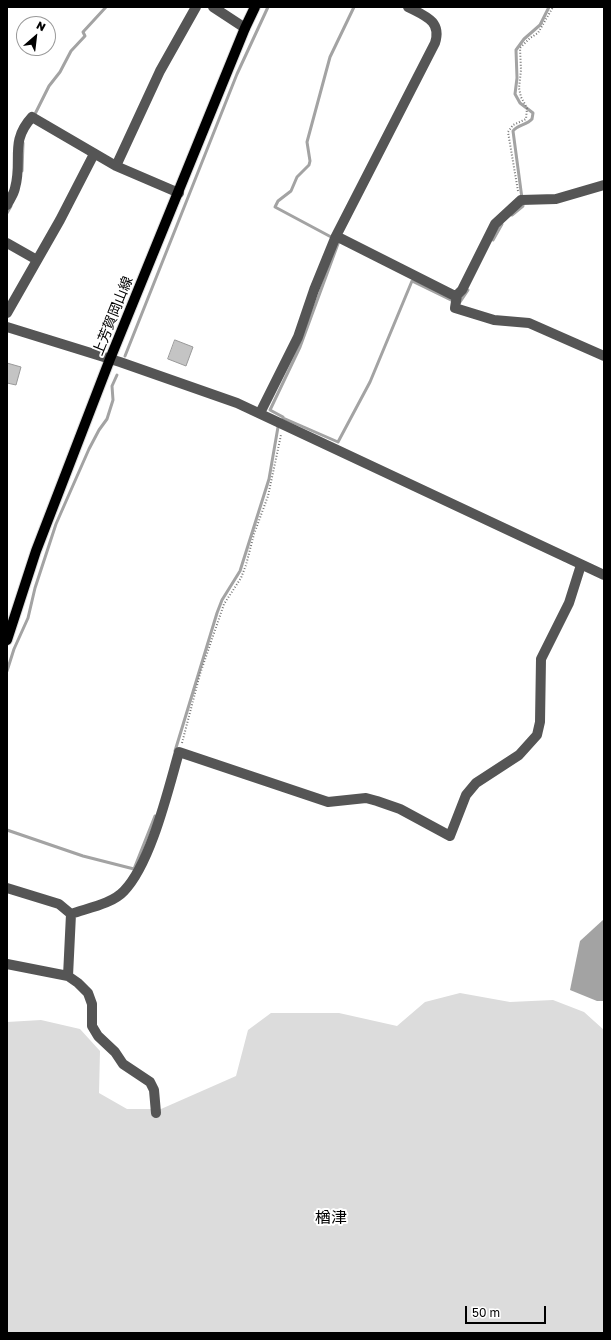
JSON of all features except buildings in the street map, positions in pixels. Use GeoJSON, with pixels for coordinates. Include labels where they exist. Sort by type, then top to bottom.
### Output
{"type":"FeatureCollection","features":[{"type":"Feature","properties":{"kind":"main road","name":"上芳賀岡山線"},"geometry":{"type":"LineString","coordinates":[[7,640],[36,551],[110,359],[179,193],[245,28],[255,7]]}},
{"type":"Feature","properties":{"kind":"street"},"geometry":{"type":"LineString","coordinates":[[116,166],[160,71],[196,7]]}},
{"type":"Feature","properties":{"kind":"street"},"geometry":{"type":"LineString","coordinates":[[214,7],[245,28]]}},
{"type":"Feature","properties":{"kind":"street"},"geometry":{"type":"LineString","coordinates":[[260,413],[298,337],[314,290],[336,236],[435,44],[437,31],[435,25],[426,16],[408,7]]}},
{"type":"Feature","properties":{"kind":"street"},"geometry":{"type":"LineString","coordinates":[[7,205],[15,188],[19,137],[33,117],[87,147],[94,154],[116,166],[179,193]]}},
{"type":"Feature","properties":{"kind":"street"},"geometry":{"type":"LineString","coordinates":[[7,313],[60,220],[94,154]]}},
{"type":"Feature","properties":{"kind":"street"},"geometry":{"type":"LineString","coordinates":[[604,185],[556,199],[522,200],[495,224],[457,299],[455,308],[494,320],[529,323],[604,356]]}},
{"type":"Feature","properties":{"kind":"street"},"geometry":{"type":"LineString","coordinates":[[336,236],[453,295],[457,299]]}},
{"type":"Feature","properties":{"kind":"street"},"geometry":{"type":"LineString","coordinates":[[7,244],[37,260]]}},
{"type":"Feature","properties":{"kind":"street"},"geometry":{"type":"LineString","coordinates":[[7,327],[110,359],[260,413],[604,575]]}},
{"type":"Feature","properties":{"kind":"street"},"geometry":{"type":"LineString","coordinates":[[71,914],[110,900],[124,892],[131,882],[143,860],[159,820],[179,752],[328,802],[366,798],[377,800],[400,809],[450,836],[466,795],[476,783],[519,755],[537,735],[540,715],[541,659],[569,603],[581,565]]}},
{"type":"Feature","properties":{"kind":"street"},"geometry":{"type":"LineString","coordinates":[[7,888],[59,904],[71,914]]}},
{"type":"Feature","properties":{"kind":"street"},"geometry":{"type":"LineString","coordinates":[[68,976],[71,914]]}},
{"type":"Feature","properties":{"kind":"street"},"geometry":{"type":"LineString","coordinates":[[7,964],[68,976],[78,983],[88,993],[92,1004],[92,1026],[98,1036],[114,1052],[123,1064],[150,1082],[154,1090],[156,1113]]}},
{"type":"Feature","properties":{"kind":"path"},"geometry":{"type":"LineString","coordinates":[[522,200],[508,132],[513,125],[526,119],[528,112],[520,97],[520,48],[530,38],[538,33],[553,7]]}},
{"type":"Feature","properties":{"kind":"path"},"geometry":{"type":"LineString","coordinates":[[179,752],[200,674],[224,604],[241,578],[254,534],[268,496],[283,424]]}},
{"type":"Feature","properties":{"kind":"shaded area"},"geometry":{"type":"Polygon","coordinates":[[[604,919],[604,1001],[597,1001],[570,990],[580,941],[604,919]]]}},
{"type":"Feature","properties":{"kind":"shaded area"},"geometry":{"type":"Polygon","coordinates":[[[460,993],[510,1002],[553,1000],[584,1012],[604,1030],[604,1333],[7,1333],[7,1022],[41,1020],[80,1029],[100,1051],[99,1093],[127,1109],[161,1109],[236,1076],[248,1030],[271,1013],[339,1013],[397,1026],[425,1002],[460,993]]]}},
{"type":"Feature","properties":{"kind":"waterway"},"geometry":{"type":"LineString","coordinates":[[34,116],[49,86],[60,72],[71,51],[85,36],[83,32],[106,7]]}},
{"type":"Feature","properties":{"kind":"waterway"},"geometry":{"type":"LineString","coordinates":[[125,356],[237,74],[268,7]]}},
{"type":"Feature","properties":{"kind":"waterway"},"geometry":{"type":"LineString","coordinates":[[333,238],[275,207],[278,201],[291,191],[297,177],[309,165],[310,161],[307,142],[330,57],[354,7]]}},
{"type":"Feature","properties":{"kind":"waterway"},"geometry":{"type":"LineString","coordinates":[[512,215],[523,206],[513,131],[517,127],[530,121],[533,113],[520,103],[515,94],[517,78],[516,50],[524,39],[540,25],[549,7]]}},
{"type":"Feature","properties":{"kind":"waterway"},"geometry":{"type":"LineString","coordinates":[[22,171],[23,143]]}},
{"type":"Feature","properties":{"kind":"waterway"},"geometry":{"type":"LineString","coordinates":[[7,213],[11,206]]}},
{"type":"Feature","properties":{"kind":"waterway"},"geometry":{"type":"LineString","coordinates":[[493,240],[502,224]]}},
{"type":"Feature","properties":{"kind":"waterway"},"geometry":{"type":"LineString","coordinates":[[283,417],[270,410],[300,347],[339,241]]}},
{"type":"Feature","properties":{"kind":"waterway"},"geometry":{"type":"LineString","coordinates":[[283,418],[338,442],[370,382],[412,281],[453,301],[460,302],[468,290]]}},
{"type":"Feature","properties":{"kind":"waterway"},"geometry":{"type":"LineString","coordinates":[[7,671],[14,649],[28,618],[35,588],[56,524],[89,449],[99,430],[107,419],[113,400],[112,386],[117,375]]}},
{"type":"Feature","properties":{"kind":"waterway"},"geometry":{"type":"LineString","coordinates":[[175,751],[217,613],[222,600],[240,571],[269,479],[278,427]]}},
{"type":"Feature","properties":{"kind":"waterway"},"geometry":{"type":"LineString","coordinates":[[7,830],[83,856],[134,869],[155,816]]}},
{"type":"Feature","properties":{"kind":"district","name":"楢津"},"geometry":{"type":"Point","coordinates":[331,1218]}}]}
